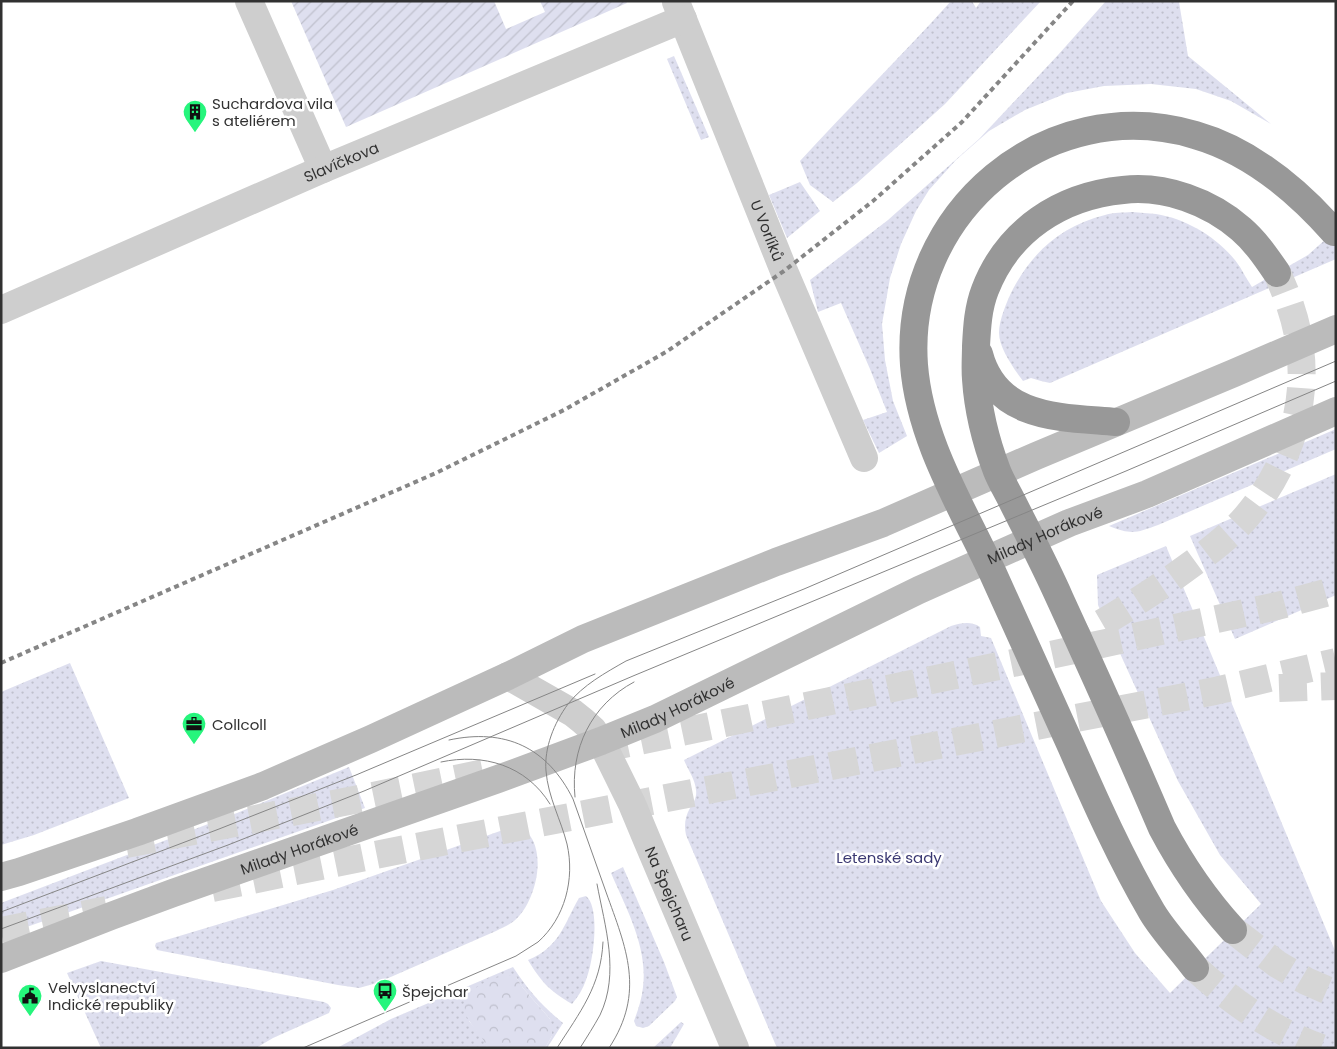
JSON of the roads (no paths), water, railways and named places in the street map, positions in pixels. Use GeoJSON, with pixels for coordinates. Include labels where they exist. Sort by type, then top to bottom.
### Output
{"type":"FeatureCollection","features":[{"type":"Feature","properties":{"kind":"highway"},"geometry":{"type":"LineString","coordinates":[[1195,968],[1154,915],[1110,836],[987,560],[953,493],[931,438],[916,386],[914,364],[915,317],[929,266],[941,242],[972,198],[991,179],[1013,163],[1037,149],[1085,132],[1111,127],[1137,126],[1193,134],[1220,144],[1246,156],[1270,172],[1292,189],[1334,232]]}},
{"type":"Feature","properties":{"kind":"highway"},"geometry":{"type":"LineString","coordinates":[[1233,930],[1193,881],[1176,855],[1162,828],[1059,596],[998,473],[985,436],[977,395],[977,326],[985,289],[996,267],[1026,230],[1062,206],[1081,198],[1104,192],[1128,189],[1151,190],[1175,194],[1198,202],[1219,212],[1242,229],[1261,250],[1277,273]]}},
{"type":"Feature","properties":{"kind":"highway"},"geometry":{"type":"LineString","coordinates":[[976,345],[980,361],[988,376],[1003,395],[1019,406],[1037,413],[1055,416],[1116,422]]}},
{"type":"Feature","properties":{"kind":"main road"},"geometry":{"type":"LineString","coordinates":[[1,877],[137,832],[263,786],[371,739],[583,639],[776,562],[883,523],[1336,329]]}},
{"type":"Feature","properties":{"kind":"main road","name":"Milady Horákové"},"geometry":{"type":"LineString","coordinates":[[1,959],[173,893],[481,785],[655,719],[919,590],[1069,523],[1147,494],[1336,411]]}},
{"type":"Feature","properties":{"kind":"street"},"geometry":{"type":"LineString","coordinates":[[249,1],[323,169]]}},
{"type":"Feature","properties":{"kind":"street","name":"Slavíčkova"},"geometry":{"type":"LineString","coordinates":[[1,310],[679,10]]}},
{"type":"Feature","properties":{"kind":"street","name":"U Vorlíků"},"geometry":{"type":"LineString","coordinates":[[679,10],[784,271],[864,458]]}},
{"type":"Feature","properties":{"kind":"street","name":"Na Špejcharu"},"geometry":{"type":"LineString","coordinates":[[508,676],[573,713],[593,730],[601,741],[636,813],[735,1048]]}},
{"type":"Feature","properties":{"kind":"tunnel"},"geometry":{"type":"LineString","coordinates":[[1065,643],[1132,605],[1211,550],[1247,516],[1273,479],[1283,459],[1297,416],[1301,394],[1302,371],[1299,338],[1288,300],[1277,273]]}},
{"type":"Feature","properties":{"kind":"tunnel"},"geometry":{"type":"LineString","coordinates":[[600,749],[1032,659],[1277,606],[1336,590]]}},
{"type":"Feature","properties":{"kind":"tunnel"},"geometry":{"type":"LineString","coordinates":[[212,888],[1215,691],[1336,662]]}},
{"type":"Feature","properties":{"kind":"tunnel"},"geometry":{"type":"LineString","coordinates":[[1279,688],[1336,686]]}},
{"type":"Feature","properties":{"kind":"tunnel"},"geometry":{"type":"LineString","coordinates":[[126,844],[494,771]]}},
{"type":"Feature","properties":{"kind":"tunnel"},"geometry":{"type":"LineString","coordinates":[[1,931],[107,910]]}},
{"type":"Feature","properties":{"kind":"tunnel"},"geometry":{"type":"LineString","coordinates":[[1233,930],[1277,964],[1306,981],[1336,994]]}},
{"type":"Feature","properties":{"kind":"tunnel"},"geometry":{"type":"LineString","coordinates":[[1195,968],[1238,1004],[1286,1033],[1321,1048]]}},
{"type":"Feature","properties":{"kind":"tram line"},"geometry":{"type":"LineString","coordinates":[[303,1048],[516,956],[538,942],[547,932],[561,910],[566,897],[570,871],[567,844],[547,781],[546,762],[548,745],[554,727],[568,704],[580,691],[610,670],[626,661],[804,589],[1336,361]]}},
{"type":"Feature","properties":{"kind":"tram line"},"geometry":{"type":"LineString","coordinates":[[1,929],[228,845],[364,791],[1336,381]]}},
{"type":"Feature","properties":{"kind":"tram line"},"geometry":{"type":"LineString","coordinates":[[1,912],[356,775],[595,674]]}},
{"type":"Feature","properties":{"kind":"tram line"},"geometry":{"type":"LineString","coordinates":[[575,797],[574,779],[576,762],[586,730],[606,703],[634,682]]}},
{"type":"Feature","properties":{"kind":"tram line"},"geometry":{"type":"LineString","coordinates":[[449,740],[488,737],[506,740],[522,746],[537,754],[551,766],[563,781],[573,799],[620,932],[629,970],[630,989],[627,1008],[620,1028],[609,1048]]}},
{"type":"Feature","properties":{"kind":"tram line"},"geometry":{"type":"LineString","coordinates":[[441,762],[472,759],[502,765],[516,771],[529,780],[550,804]]}},
{"type":"Feature","properties":{"kind":"tram line"},"geometry":{"type":"LineString","coordinates":[[580,1048],[600,1015],[609,983],[610,966],[607,933],[597,884]]}},
{"type":"Feature","properties":{"kind":"tram line"},"geometry":{"type":"LineString","coordinates":[[557,1048],[594,985],[603,942]]}},
{"type":"Feature","properties":{"kind":"railway"},"geometry":{"type":"LineString","coordinates":[[1,663],[436,473],[564,410],[666,352],[784,271],[873,201],[962,122],[1073,1]]}},
{"type":"Feature","properties":{"kind":"place","name":"Suchardova vila s ateliérem"},"geometry":{"type":"Point","coordinates":[195,133]}},
{"type":"Feature","properties":{"kind":"place","name":"Collcoll"},"geometry":{"type":"Point","coordinates":[194,745]}},
{"type":"Feature","properties":{"kind":"place","name":"Špejchar"},"geometry":{"type":"Point","coordinates":[385,1012]}},
{"type":"Feature","properties":{"kind":"place","name":"Velvyslanectví Indické republiky"},"geometry":{"type":"Point","coordinates":[30,1017]}},
{"type":"Feature","properties":{"kind":"park label","name":"Letenské sady"},"geometry":{"type":"Point","coordinates":[889,857]}}]}
